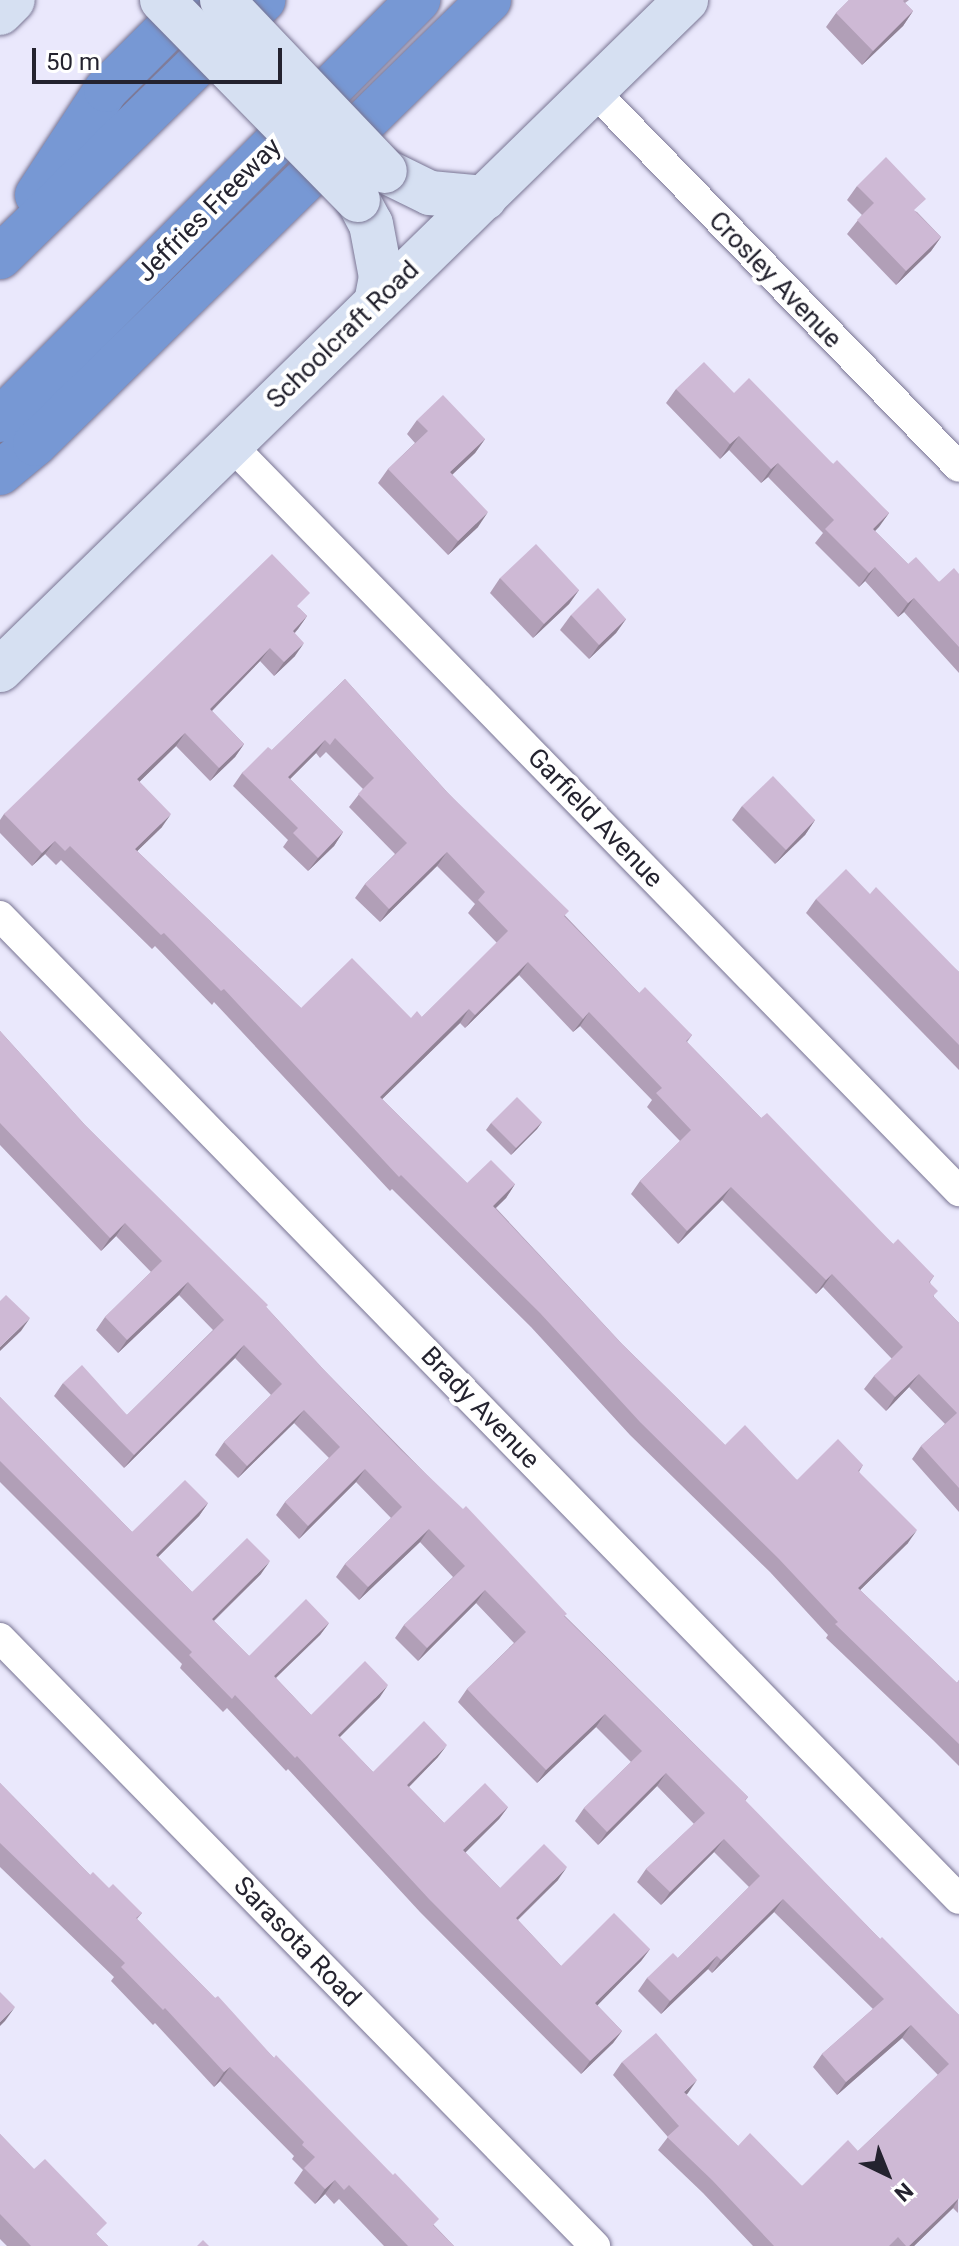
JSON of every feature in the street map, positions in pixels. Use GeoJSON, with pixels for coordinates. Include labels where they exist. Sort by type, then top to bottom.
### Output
{"type":"FeatureCollection","features":[{"type":"Feature","properties":{"kind":"highway"},"geometry":{"type":"LineString","coordinates":[[0,251],[106,90],[196,0]]}},
{"type":"Feature","properties":{"kind":"highway"},"geometry":{"type":"LineString","coordinates":[[0,257],[263,0]]}},
{"type":"Feature","properties":{"kind":"highway","name":"Jeffries Freeway"},"geometry":{"type":"LineString","coordinates":[[0,420],[418,0]]}},
{"type":"Feature","properties":{"kind":"highway"},"geometry":{"type":"LineString","coordinates":[[0,473],[35,444],[489,0]]}},
{"type":"Feature","properties":{"kind":"main road"},"geometry":{"type":"LineString","coordinates":[[0,13],[13,0]]}},
{"type":"Feature","properties":{"kind":"main road"},"geometry":{"type":"LineString","coordinates":[[162,0],[371,186],[485,198]]}},
{"type":"Feature","properties":{"kind":"main road"},"geometry":{"type":"LineString","coordinates":[[222,0],[371,186],[371,224],[381,277],[376,303]]}},
{"type":"Feature","properties":{"kind":"main road","name":"Schoolcraft Road"},"geometry":{"type":"LineString","coordinates":[[0,670],[686,0]]}},
{"type":"Feature","properties":{"kind":"street","name":"Crosley Avenue"},"geometry":{"type":"LineString","coordinates":[[593,90],[959,467]]}},
{"type":"Feature","properties":{"kind":"street","name":"Garfield Avenue"},"geometry":{"type":"LineString","coordinates":[[230,444],[959,1191]]}},
{"type":"Feature","properties":{"kind":"street","name":"Brady Avenue"},"geometry":{"type":"LineString","coordinates":[[0,916],[959,1899]]}},
{"type":"Feature","properties":{"kind":"street","name":"Sarasota Road"},"geometry":{"type":"LineString","coordinates":[[0,1638],[595,2246]]}},
{"type":"Feature","properties":{"kind":"building"},"geometry":{"type":"Polygon","coordinates":[[[849,0],[904,0],[913,11],[873,51],[836,13],[849,0]]]}},
{"type":"Feature","properties":{"kind":"building"},"geometry":{"type":"Polygon","coordinates":[[[886,157],[926,199],[914,210],[941,237],[906,271],[857,220],[874,203],[857,186],[886,157]]]}},
{"type":"Feature","properties":{"kind":"building"},"geometry":{"type":"Polygon","coordinates":[[[704,362],[734,393],[749,378],[833,464],[837,460],[889,513],[873,529],[908,564],[916,557],[939,582],[954,568],[959,574],[959,647],[914,598],[908,603],[875,567],[869,573],[825,529],[834,520],[778,463],[771,469],[739,436],[730,444],[676,389],[704,362]]]}},
{"type":"Feature","properties":{"kind":"building"},"geometry":{"type":"Polygon","coordinates":[[[443,395],[485,439],[450,472],[488,512],[458,541],[388,469],[428,431],[417,420],[443,395]]]}},
{"type":"Feature","properties":{"kind":"building"},"geometry":{"type":"Polygon","coordinates":[[[536,544],[579,590],[544,624],[500,578],[536,544]]]}},
{"type":"Feature","properties":{"kind":"building"},"geometry":{"type":"Polygon","coordinates":[[[272,554],[310,593],[297,606],[307,616],[293,631],[304,643],[284,662],[270,648],[210,709],[244,744],[219,768],[185,733],[137,779],[171,814],[135,849],[301,1008],[352,958],[411,1018],[417,1011],[422,1017],[508,931],[478,900],[485,892],[447,852],[389,909],[365,884],[407,843],[358,794],[374,778],[335,738],[330,745],[325,740],[288,777],[343,832],[318,858],[293,833],[298,828],[242,773],[268,747],[272,750],[345,679],[447,792],[569,911],[564,916],[639,993],[645,987],[692,1035],[686,1041],[761,1118],[767,1113],[893,1244],[898,1239],[934,1276],[929,1282],[938,1291],[933,1296],[959,1323],[959,1488],[921,1446],[957,1413],[919,1374],[895,1397],[874,1376],[903,1347],[832,1274],[826,1280],[731,1187],[687,1231],[640,1181],[691,1130],[656,1093],[662,1088],[589,1012],[583,1019],[528,962],[475,1015],[469,1009],[380,1097],[467,1183],[491,1160],[515,1184],[493,1206],[622,1344],[725,1445],[745,1425],[797,1480],[838,1439],[863,1465],[858,1471],[917,1530],[858,1588],[957,1683],[959,1680],[959,1744],[835,1624],[838,1622],[779,1559],[640,1422],[540,1313],[401,1175],[399,1177],[224,989],[221,991],[70,846],[65,851],[55,841],[42,853],[4,814],[272,554]]]}},
{"type":"Feature","properties":{"kind":"building"},"geometry":{"type":"Polygon","coordinates":[[[598,588],[626,619],[599,645],[571,615],[598,588]]]}},
{"type":"Feature","properties":{"kind":"building"},"geometry":{"type":"Polygon","coordinates":[[[773,776],[815,820],[786,850],[742,806],[773,776]]]}},
{"type":"Feature","properties":{"kind":"building"},"geometry":{"type":"Polygon","coordinates":[[[846,869],[870,894],[876,887],[959,972],[959,1045],[816,899],[846,869]]]}},
{"type":"Feature","properties":{"kind":"building"},"geometry":{"type":"Polygon","coordinates":[[[0,1031],[85,1125],[268,1305],[266,1307],[401,1450],[463,1509],[466,1506],[567,1614],[564,1616],[748,1797],[745,1800],[959,2015],[959,2198],[909,2246],[898,2237],[889,2246],[774,2246],[667,2137],[679,2126],[622,2062],[656,2033],[697,2080],[684,2092],[738,2146],[750,2133],[802,2186],[848,2140],[858,2151],[949,2064],[911,2025],[846,2082],[822,2054],[884,1999],[783,1899],[721,1960],[717,1956],[670,2001],[647,1978],[673,1953],[678,1958],[760,1876],[724,1839],[670,1892],[646,1869],[705,1813],[666,1773],[607,1832],[584,1808],[642,1751],[605,1714],[546,1770],[488,1711],[467,1689],[526,1632],[485,1590],[427,1648],[404,1625],[465,1566],[429,1529],[368,1587],[345,1564],[402,1507],[365,1469],[308,1526],[285,1502],[340,1447],[304,1410],[247,1466],[224,1442],[282,1384],[244,1345],[134,1455],[63,1383],[82,1365],[127,1415],[224,1320],[188,1282],[127,1340],[105,1317],[162,1261],[125,1223],[110,1238],[0,1123],[0,1031]]]}},
{"type":"Feature","properties":{"kind":"building"},"geometry":{"type":"Polygon","coordinates":[[[517,1097],[542,1122],[516,1148],[491,1123],[517,1097]]]}},
{"type":"Feature","properties":{"kind":"building"},"geometry":{"type":"Polygon","coordinates":[[[6,1295],[30,1318],[0,1347],[0,1301],[6,1295]]]}},
{"type":"Feature","properties":{"kind":"building"},"geometry":{"type":"Polygon","coordinates":[[[0,1397],[132,1532],[185,1480],[208,1503],[156,1555],[192,1592],[247,1538],[270,1561],[212,1619],[249,1656],[306,1599],[329,1623],[274,1676],[311,1715],[365,1661],[388,1685],[338,1735],[373,1772],[424,1721],[447,1745],[407,1785],[444,1823],[485,1783],[508,1807],[463,1850],[500,1888],[544,1844],[567,1867],[516,1918],[561,1966],[614,1913],[650,1949],[595,2003],[622,2031],[590,2061],[429,1899],[297,1756],[295,1758],[235,1695],[232,1699],[189,1655],[192,1652],[0,1461],[0,1397]]]}},
{"type":"Feature","properties":{"kind":"building"},"geometry":{"type":"Polygon","coordinates":[[[0,1783],[90,1875],[93,1872],[109,1888],[113,1884],[142,1913],[136,1918],[215,1998],[218,1996],[274,2058],[276,2055],[393,2175],[395,2173],[439,2219],[433,2225],[454,2246],[408,2246],[349,2185],[344,2190],[335,2180],[325,2189],[304,2168],[315,2157],[302,2145],[304,2142],[230,2067],[224,2072],[165,2008],[163,2010],[121,1967],[125,1963],[0,1843],[0,1783]]]}},
{"type":"Feature","properties":{"kind":"building"},"geometry":{"type":"Polygon","coordinates":[[[0,1992],[15,2007],[0,2022],[0,1992]]]}},
{"type":"Feature","properties":{"kind":"building"},"geometry":{"type":"Polygon","coordinates":[[[0,2134],[34,2169],[45,2159],[107,2223],[96,2234],[108,2246],[31,2246],[0,2214],[0,2134]]]}}]}
